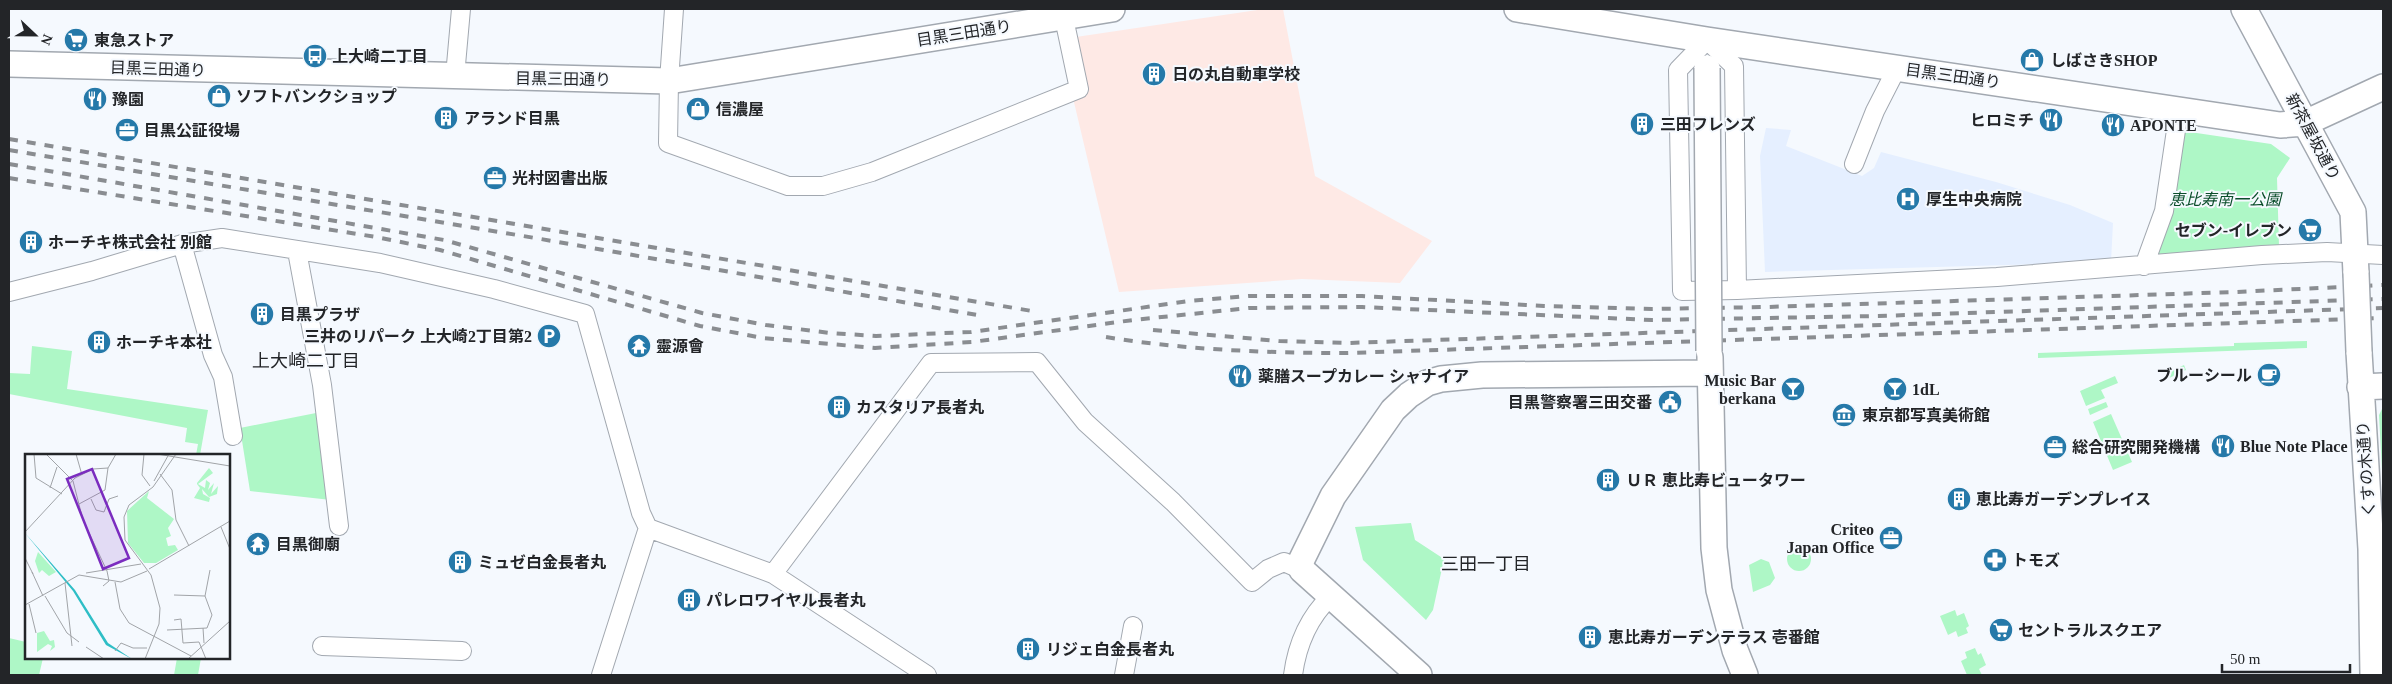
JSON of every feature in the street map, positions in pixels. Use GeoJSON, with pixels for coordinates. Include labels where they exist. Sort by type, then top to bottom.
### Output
{"type":"FeatureCollection","features":[{"type":"Feature","properties":{"kind":"street"},"geometry":{"type":"LineString","coordinates":[[455,76],[461,9]]}},
{"type":"Feature","properties":{"kind":"street"},"geometry":{"type":"LineString","coordinates":[[674,9],[669,81],[668,143],[788,186],[823,186],[872,172],[1079,89],[1063,13]]}},
{"type":"Feature","properties":{"kind":"street","name":"目黒三田通り"},"geometry":{"type":"LineString","coordinates":[[9,64],[669,81],[1063,13],[1112,9]]}},
{"type":"Feature","properties":{"kind":"street","name":"目黒三田通り"},"geometry":{"type":"LineString","coordinates":[[1517,9],[1707,40],[2280,125],[2305,123],[2383,87]]}},
{"type":"Feature","properties":{"kind":"street","name":"新茶屋坂通り"},"geometry":{"type":"LineString","coordinates":[[2244,9],[2353,212],[2359,352]]}},
{"type":"Feature","properties":{"kind":"street"},"geometry":{"type":"LineString","coordinates":[[1707,40],[1714,548],[1718,590],[1735,650],[1745,675]]}},
{"type":"Feature","properties":{"kind":"street"},"geometry":{"type":"LineString","coordinates":[[1707,40],[1734,66],[1737,290]]}},
{"type":"Feature","properties":{"kind":"street"},"geometry":{"type":"LineString","coordinates":[[1707,40],[1678,70],[1682,291],[1996,277],[2262,255],[2356,263],[2383,254]]}},
{"type":"Feature","properties":{"kind":"street"},"geometry":{"type":"LineString","coordinates":[[1854,164],[1875,111],[1897,68]]}},
{"type":"Feature","properties":{"kind":"street"},"geometry":{"type":"LineString","coordinates":[[2144,266],[2164,211],[2179,110]]}},
{"type":"Feature","properties":{"kind":"street"},"geometry":{"type":"LineString","coordinates":[[9,292],[92,272],[182,244],[222,238],[380,263],[494,289],[585,314],[641,513],[648,528],[601,675]]}},
{"type":"Feature","properties":{"kind":"street"},"geometry":{"type":"LineString","coordinates":[[182,244],[213,355],[223,377],[233,436]]}},
{"type":"Feature","properties":{"kind":"street"},"geometry":{"type":"LineString","coordinates":[[297,251],[322,385],[339,526]]}},
{"type":"Feature","properties":{"kind":"street","name":"くすの木通り"},"geometry":{"type":"LineString","coordinates":[[2359,352],[2372,386],[2371,550],[2379,637],[2373,675]]}},
{"type":"Feature","properties":{"kind":"street"},"geometry":{"type":"LineString","coordinates":[[773,574],[931,363],[1037,362],[1085,422],[1173,502],[1252,582],[1268,570],[1284,562],[1302,570],[1419,675]]}},
{"type":"Feature","properties":{"kind":"street"},"geometry":{"type":"LineString","coordinates":[[1302,570],[1301,561],[1304,554],[1345,477],[1392,410],[1409,394],[1427,383],[1441,379],[1482,375],[1710,362]]}},
{"type":"Feature","properties":{"kind":"street"},"geometry":{"type":"LineString","coordinates":[[648,528],[773,574],[927,675]]}},
{"type":"Feature","properties":{"kind":"street"},"geometry":{"type":"LineString","coordinates":[[1293,675],[1296,649],[1319,610],[1330,596]]}},
{"type":"Feature","properties":{"kind":"street"},"geometry":{"type":"LineString","coordinates":[[1124,675],[1133,626]]}},
{"type":"Feature","properties":{"kind":"street"},"geometry":{"type":"LineString","coordinates":[[322,646],[462,651]]}},
{"type":"Feature","properties":{"kind":"shaded area","name":"日の丸自動車学校"},"geometry":{"type":"Polygon","coordinates":[[[1264,9],[1283,9],[1315,176],[1432,241],[1400,283],[1302,279],[1119,292],[1073,98],[1086,94],[1079,68],[1076,37],[1264,9]]]}},
{"type":"Feature","properties":{"kind":"shaded area","name":"厚生中央病院"},"geometry":{"type":"Polygon","coordinates":[[[1766,128],[1791,130],[1786,146],[1862,176],[1874,168],[1881,152],[1996,182],[2070,205],[2113,223],[2111,262],[1765,272],[1760,156],[1766,128]]]}},
{"type":"Feature","properties":{"kind":"green space","name":"恵比寿南一公園"},"geometry":{"type":"Polygon","coordinates":[[[2183,131],[2271,144],[2290,158],[2277,178],[2279,246],[2161,258],[2155,252],[2183,131]]]}},
{"type":"Feature","properties":{"kind":"green space"},"geometry":{"type":"Polygon","coordinates":[[[2307,341],[2307,348],[2038,358],[2038,353],[2234,346],[2234,343],[2307,341]]]}},
{"type":"Feature","properties":{"kind":"green space"},"geometry":{"type":"Polygon","coordinates":[[[32,346],[72,351],[67,389],[208,410],[200,454],[196,454],[198,444],[185,442],[187,428],[9,394],[9,373],[30,374],[32,346]]]}},
{"type":"Feature","properties":{"kind":"green space"},"geometry":{"type":"Polygon","coordinates":[[[2184,365],[2186,370],[2167,379],[2165,374],[2184,365]]]}},
{"type":"Feature","properties":{"kind":"green space"},"geometry":{"type":"Polygon","coordinates":[[[2115,376],[2118,383],[2101,390],[2105,398],[2086,406],[2080,391],[2115,376]]]}},
{"type":"Feature","properties":{"kind":"green space"},"geometry":{"type":"Polygon","coordinates":[[[2106,402],[2108,407],[2090,415],[2088,409],[2106,402]]]}},
{"type":"Feature","properties":{"kind":"green space"},"geometry":{"type":"Polygon","coordinates":[[[2383,407],[2383,489],[2379,415],[2383,407]]]}},
{"type":"Feature","properties":{"kind":"green space"},"geometry":{"type":"Polygon","coordinates":[[[316,413],[331,500],[250,491],[240,428],[316,413]]]}},
{"type":"Feature","properties":{"kind":"green space"},"geometry":{"type":"Polygon","coordinates":[[[2111,414],[2132,462],[2113,470],[2093,422],[2111,414]]]}},
{"type":"Feature","properties":{"kind":"green space"},"geometry":{"type":"Polygon","coordinates":[[[1411,523],[1415,540],[1444,559],[1433,610],[1426,620],[1363,560],[1355,527],[1411,523]]]}},
{"type":"Feature","properties":{"kind":"green space"},"geometry":{"type":"Polygon","coordinates":[[[1799,547],[1807,551],[1811,559],[1807,567],[1799,571],[1791,567],[1787,559],[1791,551],[1799,547]]]}},
{"type":"Feature","properties":{"kind":"green space"},"geometry":{"type":"Polygon","coordinates":[[[1761,559],[1769,562],[1775,578],[1770,585],[1753,592],[1749,565],[1761,559]]]}},
{"type":"Feature","properties":{"kind":"green space"},"geometry":{"type":"Polygon","coordinates":[[[1955,610],[1957,616],[1964,613],[1969,626],[1966,628],[1968,633],[1958,637],[1956,631],[1948,635],[1940,616],[1955,610]]]}},
{"type":"Feature","properties":{"kind":"green space"},"geometry":{"type":"Polygon","coordinates":[[[9,638],[25,642],[25,659],[43,659],[39,675],[9,675],[9,638]]]}},
{"type":"Feature","properties":{"kind":"green space"},"geometry":{"type":"Polygon","coordinates":[[[1975,648],[1978,655],[1981,653],[1986,665],[1979,669],[1982,675],[1967,675],[1961,661],[1967,658],[1965,652],[1975,648]]]}},
{"type":"Feature","properties":{"kind":"green space"},"geometry":{"type":"Polygon","coordinates":[[[177,659],[201,659],[198,675],[174,675],[177,659]]]}},
{"type":"Feature","properties":{"kind":"railway"},"geometry":{"type":"LineString","coordinates":[[9,139],[1032,311]]}},
{"type":"Feature","properties":{"kind":"railway"},"geometry":{"type":"LineString","coordinates":[[9,150],[535,238],[983,316]]}},
{"type":"Feature","properties":{"kind":"railway"},"geometry":{"type":"LineString","coordinates":[[9,164],[444,240],[702,313],[766,325],[830,333],[876,336],[971,332],[1189,301],[1249,296],[1362,296],[1544,306],[1652,309],[2235,292],[2383,285]]}},
{"type":"Feature","properties":{"kind":"railway"},"geometry":{"type":"LineString","coordinates":[[9,178],[376,237],[440,250],[700,326],[763,338],[875,348],[972,342],[1133,320],[1249,308],[1362,307],[1652,320],[1878,316],[2383,299]]}},
{"type":"Feature","properties":{"kind":"railway"},"geometry":{"type":"LineString","coordinates":[[1153,330],[1279,341],[1347,343],[2383,308]]}},
{"type":"Feature","properties":{"kind":"railway"},"geometry":{"type":"LineString","coordinates":[[1106,337],[1166,345],[1227,350],[1348,353],[2383,318]]}},
{"type":"Feature","properties":{"kind":"place","name":"東急ストア"},"geometry":{"type":"Point","coordinates":[76,40]}},
{"type":"Feature","properties":{"kind":"place","name":"上大崎二丁目"},"geometry":{"type":"Point","coordinates":[315,56]}},
{"type":"Feature","properties":{"kind":"place","name":"しばさきSHOP"},"geometry":{"type":"Point","coordinates":[2032,60]}},
{"type":"Feature","properties":{"kind":"place","name":"日の丸自動車学校"},"geometry":{"type":"Point","coordinates":[1154,74]}},
{"type":"Feature","properties":{"kind":"place","name":"ソフトバンクショップ"},"geometry":{"type":"Point","coordinates":[219,96]}},
{"type":"Feature","properties":{"kind":"place","name":"豫園"},"geometry":{"type":"Point","coordinates":[95,99]}},
{"type":"Feature","properties":{"kind":"place","name":"信濃屋"},"geometry":{"type":"Point","coordinates":[698,109]}},
{"type":"Feature","properties":{"kind":"place","name":"アランド目黒"},"geometry":{"type":"Point","coordinates":[446,118]}},
{"type":"Feature","properties":{"kind":"place","name":"ヒロミチ"},"geometry":{"type":"Point","coordinates":[2051,120]}},
{"type":"Feature","properties":{"kind":"place","name":"三田フレンズ"},"geometry":{"type":"Point","coordinates":[1642,124]}},
{"type":"Feature","properties":{"kind":"place","name":"APONTE"},"geometry":{"type":"Point","coordinates":[2113,125]}},
{"type":"Feature","properties":{"kind":"place","name":"目黒公証役場"},"geometry":{"type":"Point","coordinates":[127,130]}},
{"type":"Feature","properties":{"kind":"place","name":"光村図書出版"},"geometry":{"type":"Point","coordinates":[495,178]}},
{"type":"Feature","properties":{"kind":"place","name":"厚生中央病院"},"geometry":{"type":"Point","coordinates":[1908,199]}},
{"type":"Feature","properties":{"kind":"place","name":"セブン-イレブン"},"geometry":{"type":"Point","coordinates":[2310,230]}},
{"type":"Feature","properties":{"kind":"place","name":"ホーチキ株式会社 別館"},"geometry":{"type":"Point","coordinates":[31,242]}},
{"type":"Feature","properties":{"kind":"place","name":"目黒プラザ"},"geometry":{"type":"Point","coordinates":[262,314]}},
{"type":"Feature","properties":{"kind":"place","name":"三井のリパーク 上大崎2丁目第2"},"geometry":{"type":"Point","coordinates":[549,336]}},
{"type":"Feature","properties":{"kind":"place","name":"ホーチキ本社"},"geometry":{"type":"Point","coordinates":[99,342]}},
{"type":"Feature","properties":{"kind":"place","name":"靈源會"},"geometry":{"type":"Point","coordinates":[639,346]}},
{"type":"Feature","properties":{"kind":"place","name":"ブルーシール"},"geometry":{"type":"Point","coordinates":[2269,375]}},
{"type":"Feature","properties":{"kind":"place","name":"薬膳スープカレー シャナイア"},"geometry":{"type":"Point","coordinates":[1240,376]}},
{"type":"Feature","properties":{"kind":"place","name":"Music Bar berkana"},"geometry":{"type":"Point","coordinates":[1793,389]}},
{"type":"Feature","properties":{"kind":"place","name":"1dL"},"geometry":{"type":"Point","coordinates":[1895,389]}},
{"type":"Feature","properties":{"kind":"place","name":"目黒警察署三田交番"},"geometry":{"type":"Point","coordinates":[1670,402]}},
{"type":"Feature","properties":{"kind":"place","name":"カスタリア長者丸"},"geometry":{"type":"Point","coordinates":[839,407]}},
{"type":"Feature","properties":{"kind":"place","name":"東京都写真美術館"},"geometry":{"type":"Point","coordinates":[1844,415]}},
{"type":"Feature","properties":{"kind":"place","name":"Blue Note Place"},"geometry":{"type":"Point","coordinates":[2223,446]}},
{"type":"Feature","properties":{"kind":"place","name":"総合研究開発機構"},"geometry":{"type":"Point","coordinates":[2055,447]}},
{"type":"Feature","properties":{"kind":"place","name":"ＵＲ 恵比寿ビュータワー"},"geometry":{"type":"Point","coordinates":[1608,480]}},
{"type":"Feature","properties":{"kind":"place","name":"恵比寿ガーデンプレイス"},"geometry":{"type":"Point","coordinates":[1959,499]}},
{"type":"Feature","properties":{"kind":"place","name":"Criteo Japan Office"},"geometry":{"type":"Point","coordinates":[1891,538]}},
{"type":"Feature","properties":{"kind":"place","name":"目黒御廟"},"geometry":{"type":"Point","coordinates":[258,544]}},
{"type":"Feature","properties":{"kind":"place","name":"トモズ"},"geometry":{"type":"Point","coordinates":[1995,560]}},
{"type":"Feature","properties":{"kind":"place","name":"ミュゼ白金長者丸"},"geometry":{"type":"Point","coordinates":[460,562]}},
{"type":"Feature","properties":{"kind":"place","name":"パレロワイヤル長者丸"},"geometry":{"type":"Point","coordinates":[689,600]}},
{"type":"Feature","properties":{"kind":"place","name":"セントラルスクエア"},"geometry":{"type":"Point","coordinates":[2001,630]}},
{"type":"Feature","properties":{"kind":"place","name":"恵比寿ガーデンテラス 壱番館"},"geometry":{"type":"Point","coordinates":[1590,637]}},
{"type":"Feature","properties":{"kind":"place","name":"リジェ白金長者丸"},"geometry":{"type":"Point","coordinates":[1028,649]}},
{"type":"Feature","properties":{"kind":"district","name":"上大崎二丁目"},"geometry":{"type":"Point","coordinates":[306,361]}},
{"type":"Feature","properties":{"kind":"district","name":"三田一丁目"},"geometry":{"type":"Point","coordinates":[1486,564]}}]}
